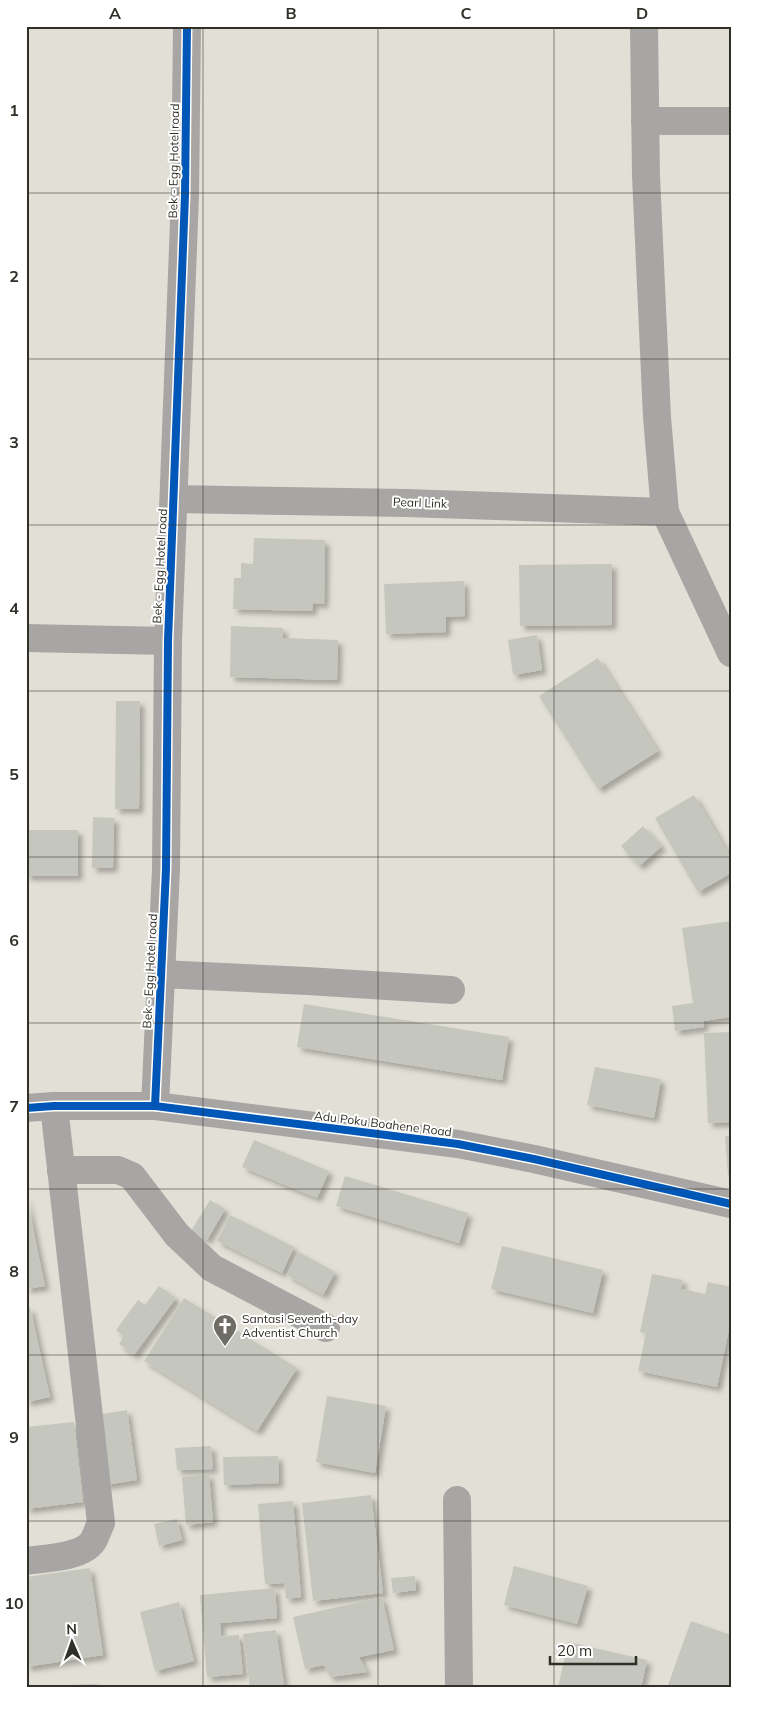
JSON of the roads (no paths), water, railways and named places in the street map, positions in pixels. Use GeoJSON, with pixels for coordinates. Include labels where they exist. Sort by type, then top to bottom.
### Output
{"type":"FeatureCollection","features":[{"type":"Feature","properties":{"kind":"street","name":"Bek - Egg Hotel road"},"geometry":{"type":"LineString","coordinates":[[155,1106],[166,869],[168,641],[185,196],[187,26]]}},
{"type":"Feature","properties":{"kind":"street"},"geometry":{"type":"LineString","coordinates":[[644,26],[646,186],[657,417],[666,512],[731,653]]}},
{"type":"Feature","properties":{"kind":"street"},"geometry":{"type":"LineString","coordinates":[[645,121],[731,121]]}},
{"type":"Feature","properties":{"kind":"street","name":"Pearl Link"},"geometry":{"type":"LineString","coordinates":[[174,499],[416,503],[666,512]]}},
{"type":"Feature","properties":{"kind":"street"},"geometry":{"type":"LineString","coordinates":[[26,638],[168,641]]}},
{"type":"Feature","properties":{"kind":"street"},"geometry":{"type":"LineString","coordinates":[[161,974],[451,990]]}},
{"type":"Feature","properties":{"kind":"street"},"geometry":{"type":"LineString","coordinates":[[26,1561],[72,1554],[84,1550],[92,1542],[100,1523],[54,1106]]}},
{"type":"Feature","properties":{"kind":"street","name":"Adu Poku Boahene Road"},"geometry":{"type":"LineString","coordinates":[[26,1108],[54,1106],[155,1106],[458,1144],[731,1204]]}},
{"type":"Feature","properties":{"kind":"street"},"geometry":{"type":"LineString","coordinates":[[61,1170],[118,1170],[126,1172],[132,1176],[176,1235],[212,1268],[326,1328]]}},
{"type":"Feature","properties":{"kind":"street"},"geometry":{"type":"LineString","coordinates":[[457,1500],[459,1688]]}},
{"type":"Feature","properties":{"kind":"place","name":"Santasi Seventh-day Adventist Church"},"geometry":{"type":"Point","coordinates":[225,1347]}}]}
